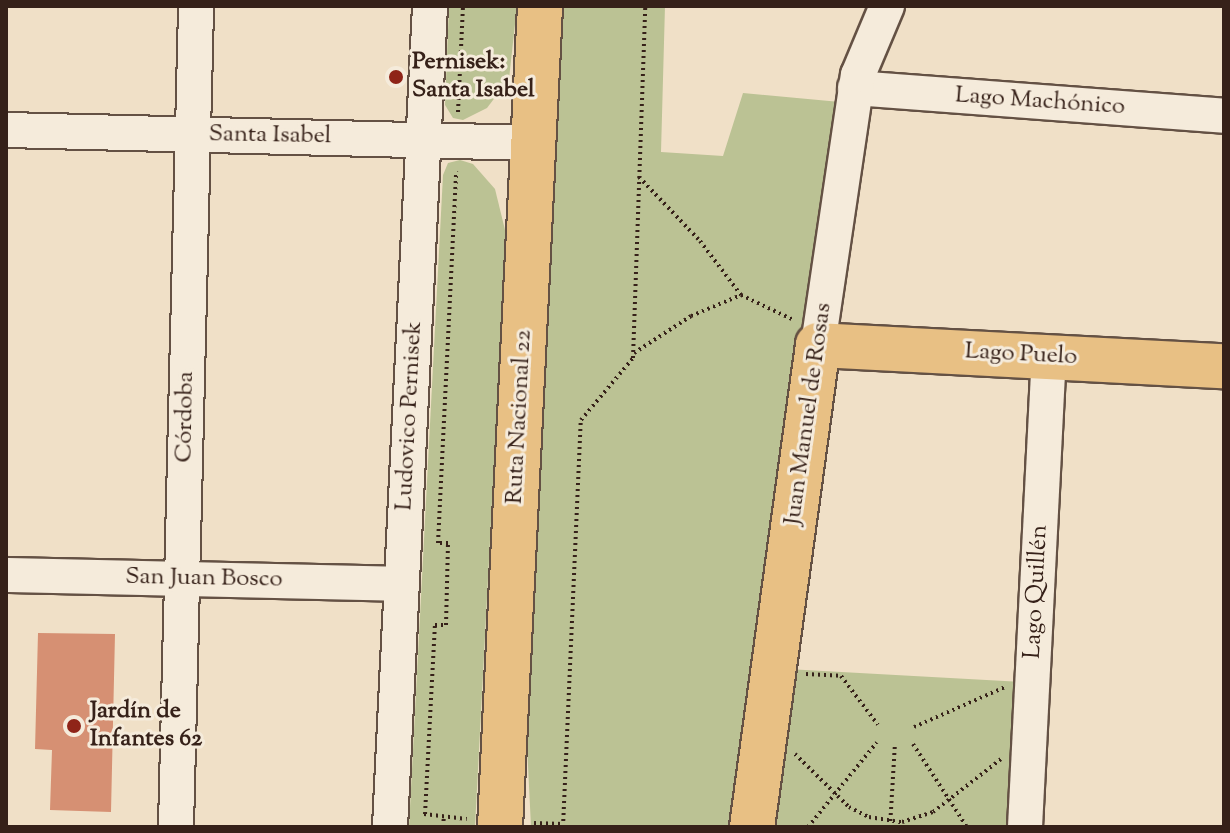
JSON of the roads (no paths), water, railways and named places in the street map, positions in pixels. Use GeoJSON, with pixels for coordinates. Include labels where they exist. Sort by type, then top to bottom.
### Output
{"type":"FeatureCollection","features":[{"type":"Feature","properties":{"kind":"main road","name":"Ruta Nacional 22"},"geometry":{"type":"LineString","coordinates":[[502,823],[540,6]]}},
{"type":"Feature","properties":{"kind":"main road","name":"Lago Puelo"},"geometry":{"type":"LineString","coordinates":[[811,335],[1049,357],[1224,366]]}},
{"type":"Feature","properties":{"kind":"main road","name":"Juan Manuel de Rosas"},"geometry":{"type":"LineString","coordinates":[[752,827],[811,335]]}},
{"type":"Feature","properties":{"kind":"street","name":"Córdoba"},"geometry":{"type":"LineString","coordinates":[[176,827],[196,6]]}},
{"type":"Feature","properties":{"kind":"street","name":"Ludovico Pernisek"},"geometry":{"type":"LineString","coordinates":[[400,820],[402,584],[430,6]]}},
{"type":"Feature","properties":{"kind":"street","name":"Juan Manuel de Rosas"},"geometry":{"type":"LineString","coordinates":[[811,335],[855,88],[887,6]]}},
{"type":"Feature","properties":{"kind":"street","name":"Lago Machónico"},"geometry":{"type":"LineString","coordinates":[[855,88],[1224,116]]}},
{"type":"Feature","properties":{"kind":"street","name":"Santa Isabel"},"geometry":{"type":"LineString","coordinates":[[6,130],[534,143]]}},
{"type":"Feature","properties":{"kind":"street","name":"Lago Quillén"},"geometry":{"type":"LineString","coordinates":[[1025,827],[1049,357]]}},
{"type":"Feature","properties":{"kind":"street","name":"San Juan Bosco"},"geometry":{"type":"LineString","coordinates":[[6,575],[402,584]]}},
{"type":"Feature","properties":{"kind":"place","name":"Pernisek: Santa Isabel"},"geometry":{"type":"Point","coordinates":[396,77]}},
{"type":"Feature","properties":{"kind":"place","name":"Jardín de Infantes 62"},"geometry":{"type":"Point","coordinates":[74,726]}}]}
